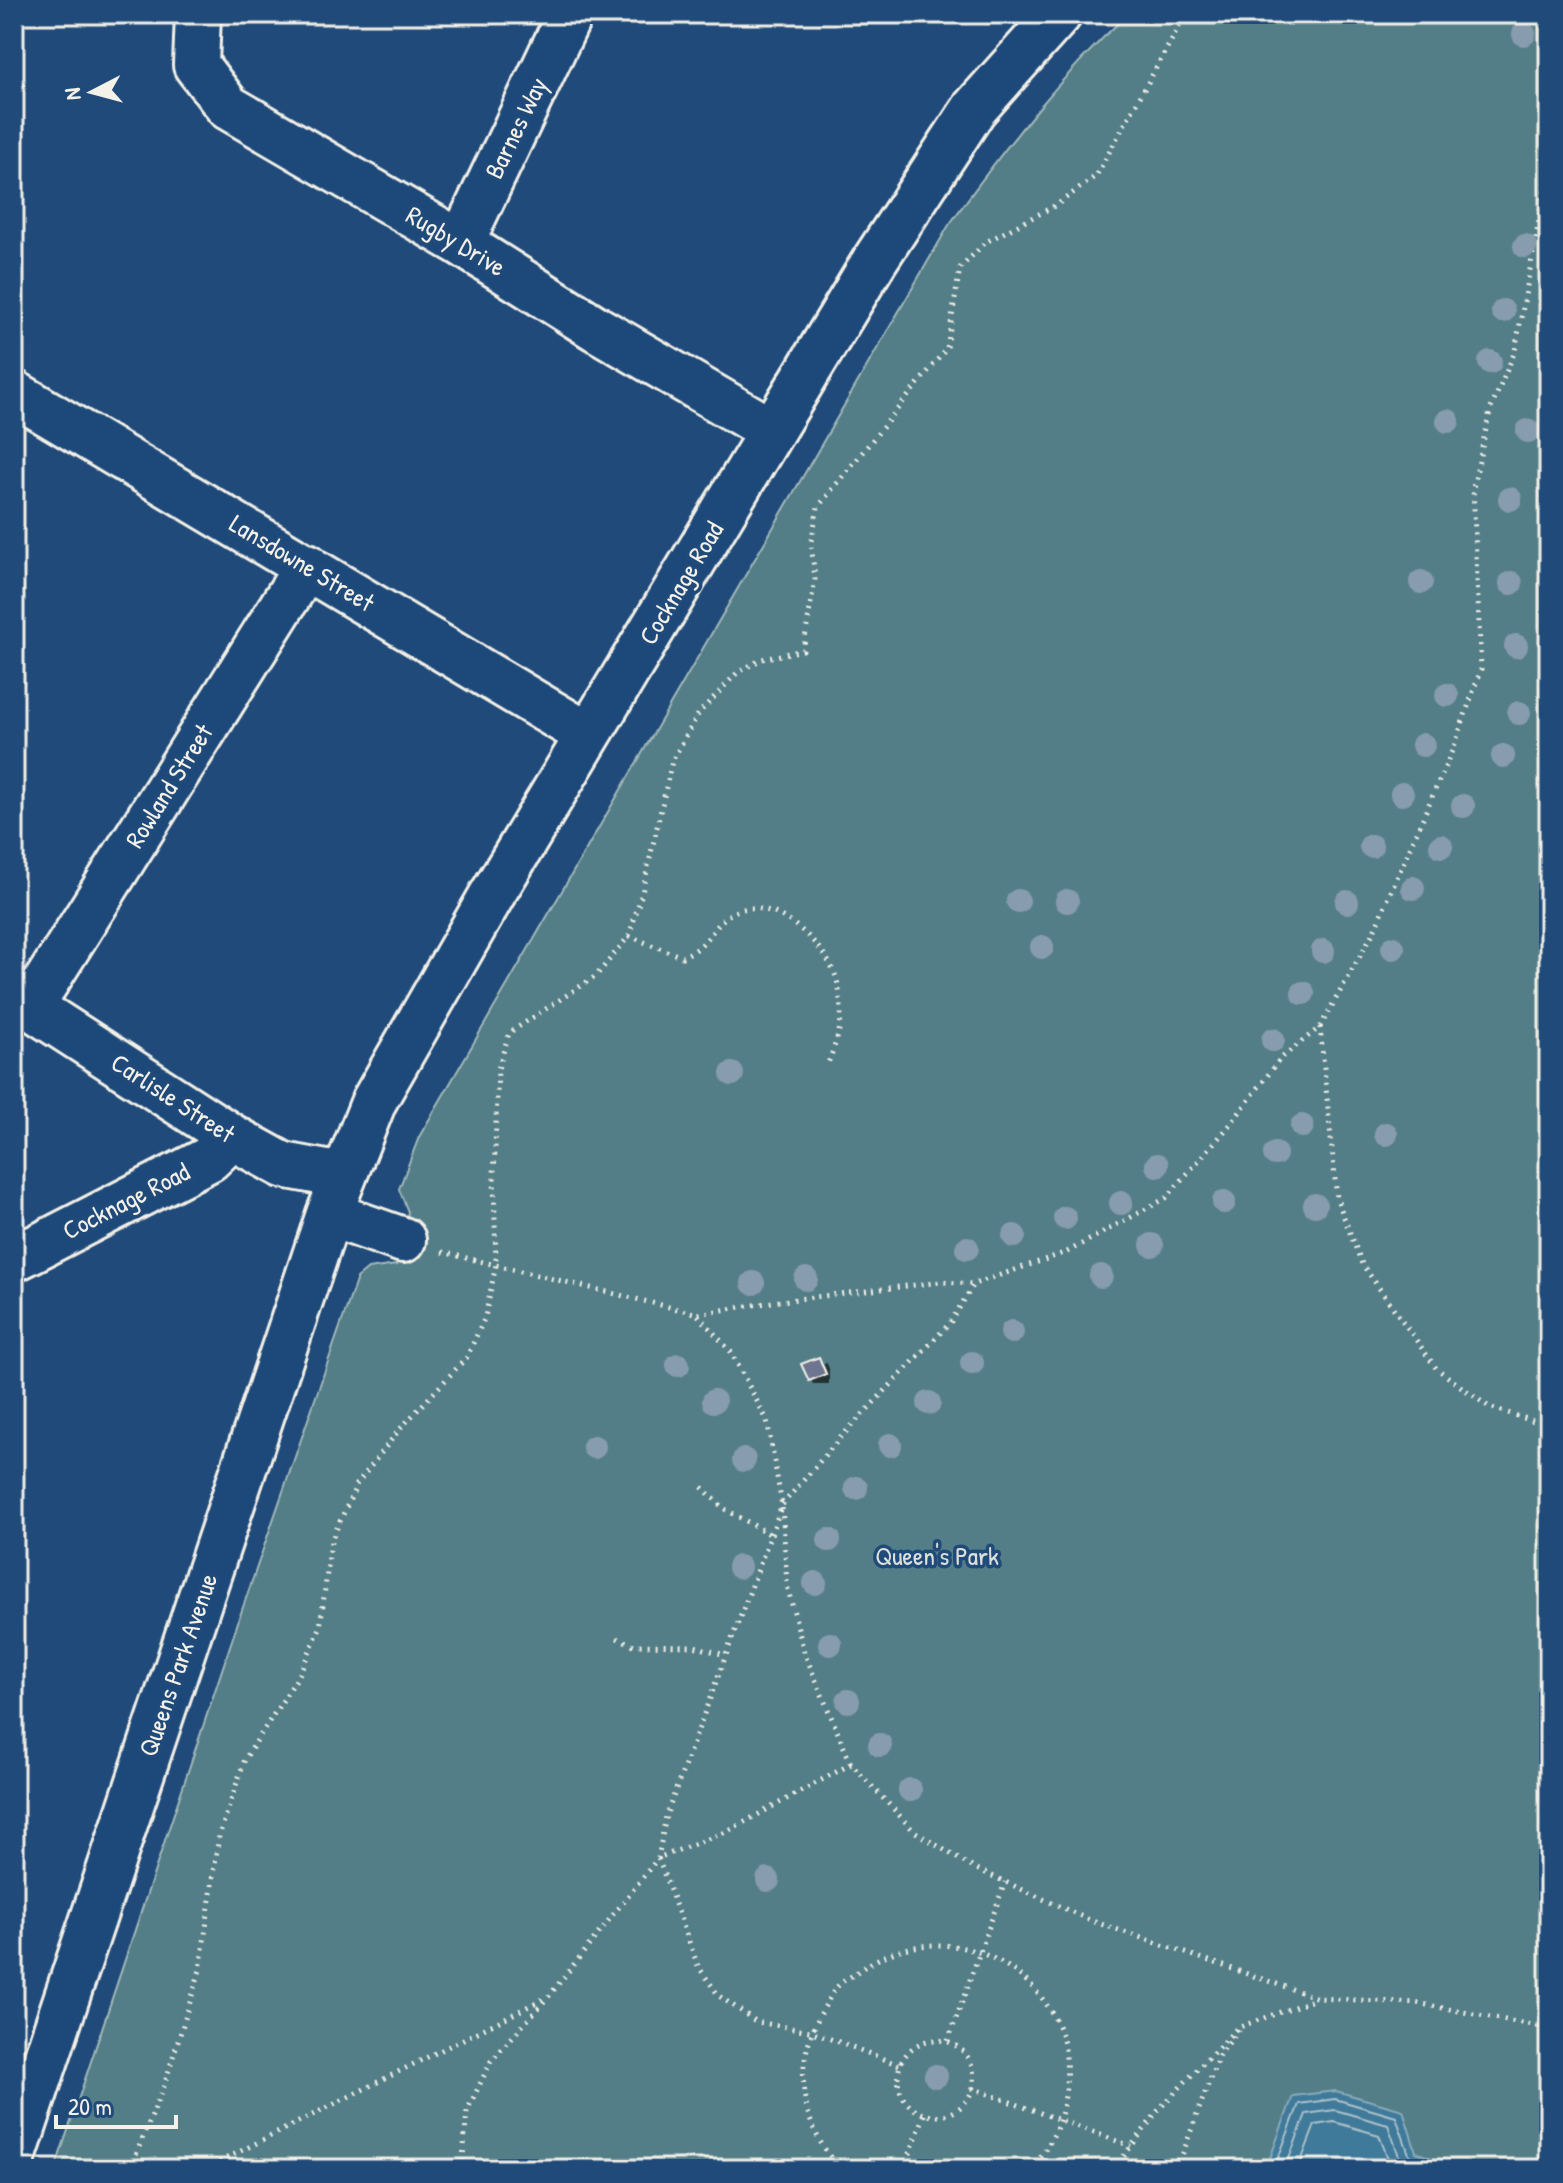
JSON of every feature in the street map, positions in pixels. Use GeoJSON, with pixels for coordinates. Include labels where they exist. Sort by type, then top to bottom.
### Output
{"type":"FeatureCollection","features":[{"type":"Feature","properties":{"kind":"street","name":"Rugby Drive"},"geometry":{"type":"LineString","coordinates":[[198,14],[196,65],[228,107],[772,431]]}},
{"type":"Feature","properties":{"kind":"street","name":"Barnes Way"},"geometry":{"type":"LineString","coordinates":[[461,243],[570,14]]}},
{"type":"Feature","properties":{"kind":"street","name":"Cocknage Road"},"geometry":{"type":"LineString","coordinates":[[336,1195],[374,1101],[492,895],[875,260],[974,109],[1059,14]]}},
{"type":"Feature","properties":{"kind":"street","name":"Lansdowne Street"},"geometry":{"type":"LineString","coordinates":[[21,412],[307,566],[588,735]]}},
{"type":"Feature","properties":{"kind":"street","name":"Rowland Street"},"geometry":{"type":"LineString","coordinates":[[22,1001],[307,566]]}},
{"type":"Feature","properties":{"kind":"street","name":"Carlisle Street"},"geometry":{"type":"LineString","coordinates":[[22,1001],[232,1137],[336,1195],[403,1240]]}},
{"type":"Feature","properties":{"kind":"street","name":"Cocknage Road"},"geometry":{"type":"LineString","coordinates":[[14,1259],[209,1159],[232,1137]]}},
{"type":"Feature","properties":{"kind":"street","name":"Queens Park Avenue"},"geometry":{"type":"LineString","coordinates":[[14,2155],[336,1195]]}},
{"type":"Feature","properties":{"kind":"path"},"geometry":{"type":"LineString","coordinates":[[130,2169],[164,2086],[200,1970],[219,1836],[245,1759],[299,1675],[320,1628],[331,1541],[357,1484],[399,1430],[467,1357],[485,1317],[496,1265],[494,1176],[498,1069],[509,1033],[596,976],[629,936],[672,761],[699,713],[738,672],[762,659],[803,650],[815,579],[811,543],[818,507],[947,348],[960,268],[986,242],[1058,204],[1096,176],[1186,14]]}},
{"type":"Feature","properties":{"kind":"path"},"geometry":{"type":"LineString","coordinates":[[403,1240],[698,1314],[941,1282],[974,1284],[1067,1252],[1166,1198],[1230,1125],[1280,1059],[1320,1027],[1373,933],[1455,744],[1481,669],[1473,488],[1490,411],[1515,351],[1549,166]]}},
{"type":"Feature","properties":{"kind":"path"},"geometry":{"type":"LineString","coordinates":[[629,936],[682,957],[697,948],[724,916],[745,908],[774,911],[800,929],[821,951],[836,976],[842,1009],[839,1032],[827,1066]]}},
{"type":"Feature","properties":{"kind":"path"},"geometry":{"type":"LineString","coordinates":[[1320,1027],[1337,1199],[1362,1264],[1436,1368],[1489,1407],[1549,1426]]}},
{"type":"Feature","properties":{"kind":"path"},"geometry":{"type":"LineString","coordinates":[[462,2169],[467,2111],[491,2061],[549,1996],[658,1858],[666,1816],[782,1505],[841,1437],[950,1323],[974,1284]]}},
{"type":"Feature","properties":{"kind":"path"},"geometry":{"type":"LineString","coordinates":[[698,1314],[731,1352],[767,1420],[782,1505],[787,1585],[804,1652],[851,1764],[914,1831],[970,1866],[1092,1921],[1318,1998],[1417,2003],[1549,2028]]}},
{"type":"Feature","properties":{"kind":"path"},"geometry":{"type":"LineString","coordinates":[[702,1487],[723,1508],[771,1535]]}},
{"type":"Feature","properties":{"kind":"path"},"geometry":{"type":"LineString","coordinates":[[617,1638],[634,1645],[694,1646],[725,1655]]}},
{"type":"Feature","properties":{"kind":"path"},"geometry":{"type":"LineString","coordinates":[[658,1858],[726,1832],[851,1764]]}},
{"type":"Feature","properties":{"kind":"path"},"geometry":{"type":"LineString","coordinates":[[658,1858],[698,1966],[719,1996],[757,2022],[810,2031],[899,2065]]}},
{"type":"Feature","properties":{"kind":"path"},"geometry":{"type":"LineString","coordinates":[[948,2041],[1005,1882]]}},
{"type":"Feature","properties":{"kind":"path"},"geometry":{"type":"LineString","coordinates":[[841,2169],[825,2153],[807,2114],[802,2072],[810,2031],[837,1987],[878,1957],[928,1944],[979,1951],[1010,1967],[1036,1990],[1055,2019],[1066,2052],[1068,2086],[1061,2120],[1042,2157],[1029,2169]]}},
{"type":"Feature","properties":{"kind":"path"},"geometry":{"type":"LineString","coordinates":[[205,2169],[549,1996]]}},
{"type":"Feature","properties":{"kind":"path"},"geometry":{"type":"LineString","coordinates":[[1114,2169],[1161,2107],[1237,2028],[1318,1998]]}},
{"type":"Feature","properties":{"kind":"path"},"geometry":{"type":"LineString","coordinates":[[1177,2169],[1219,2055],[1243,2026]]}},
{"type":"Feature","properties":{"kind":"path"},"geometry":{"type":"LineString","coordinates":[[938,2039],[948,2041],[964,2052],[973,2069],[972,2088],[959,2108],[936,2116],[925,2114],[913,2109],[904,2100],[897,2077],[899,2065],[910,2048],[919,2043],[938,2039]]}},
{"type":"Feature","properties":{"kind":"path"},"geometry":{"type":"LineString","coordinates":[[972,2088],[1131,2146]]}},
{"type":"Feature","properties":{"kind":"path"},"geometry":{"type":"LineString","coordinates":[[904,2169],[925,2114]]}},
{"type":"Feature","properties":{"kind":"green space","name":"Queen's Park"},"geometry":{"type":"Polygon","coordinates":[[[1128,14],[1549,14],[1549,2169],[55,2169],[357,1278],[368,1269],[396,1265],[408,1212],[399,1189],[419,1137],[949,225],[1033,115],[1128,14]]]}},
{"type":"Feature","properties":{"kind":"water"},"geometry":{"type":"Polygon","coordinates":[[[1336,2091],[1403,2110],[1416,2152],[1459,2169],[1266,2169],[1293,2096],[1336,2091]]]}},
{"type":"Feature","properties":{"kind":"building"},"geometry":{"type":"Polygon","coordinates":[[[819,1357],[826,1374],[809,1381],[801,1364],[819,1357]]]}}]}
